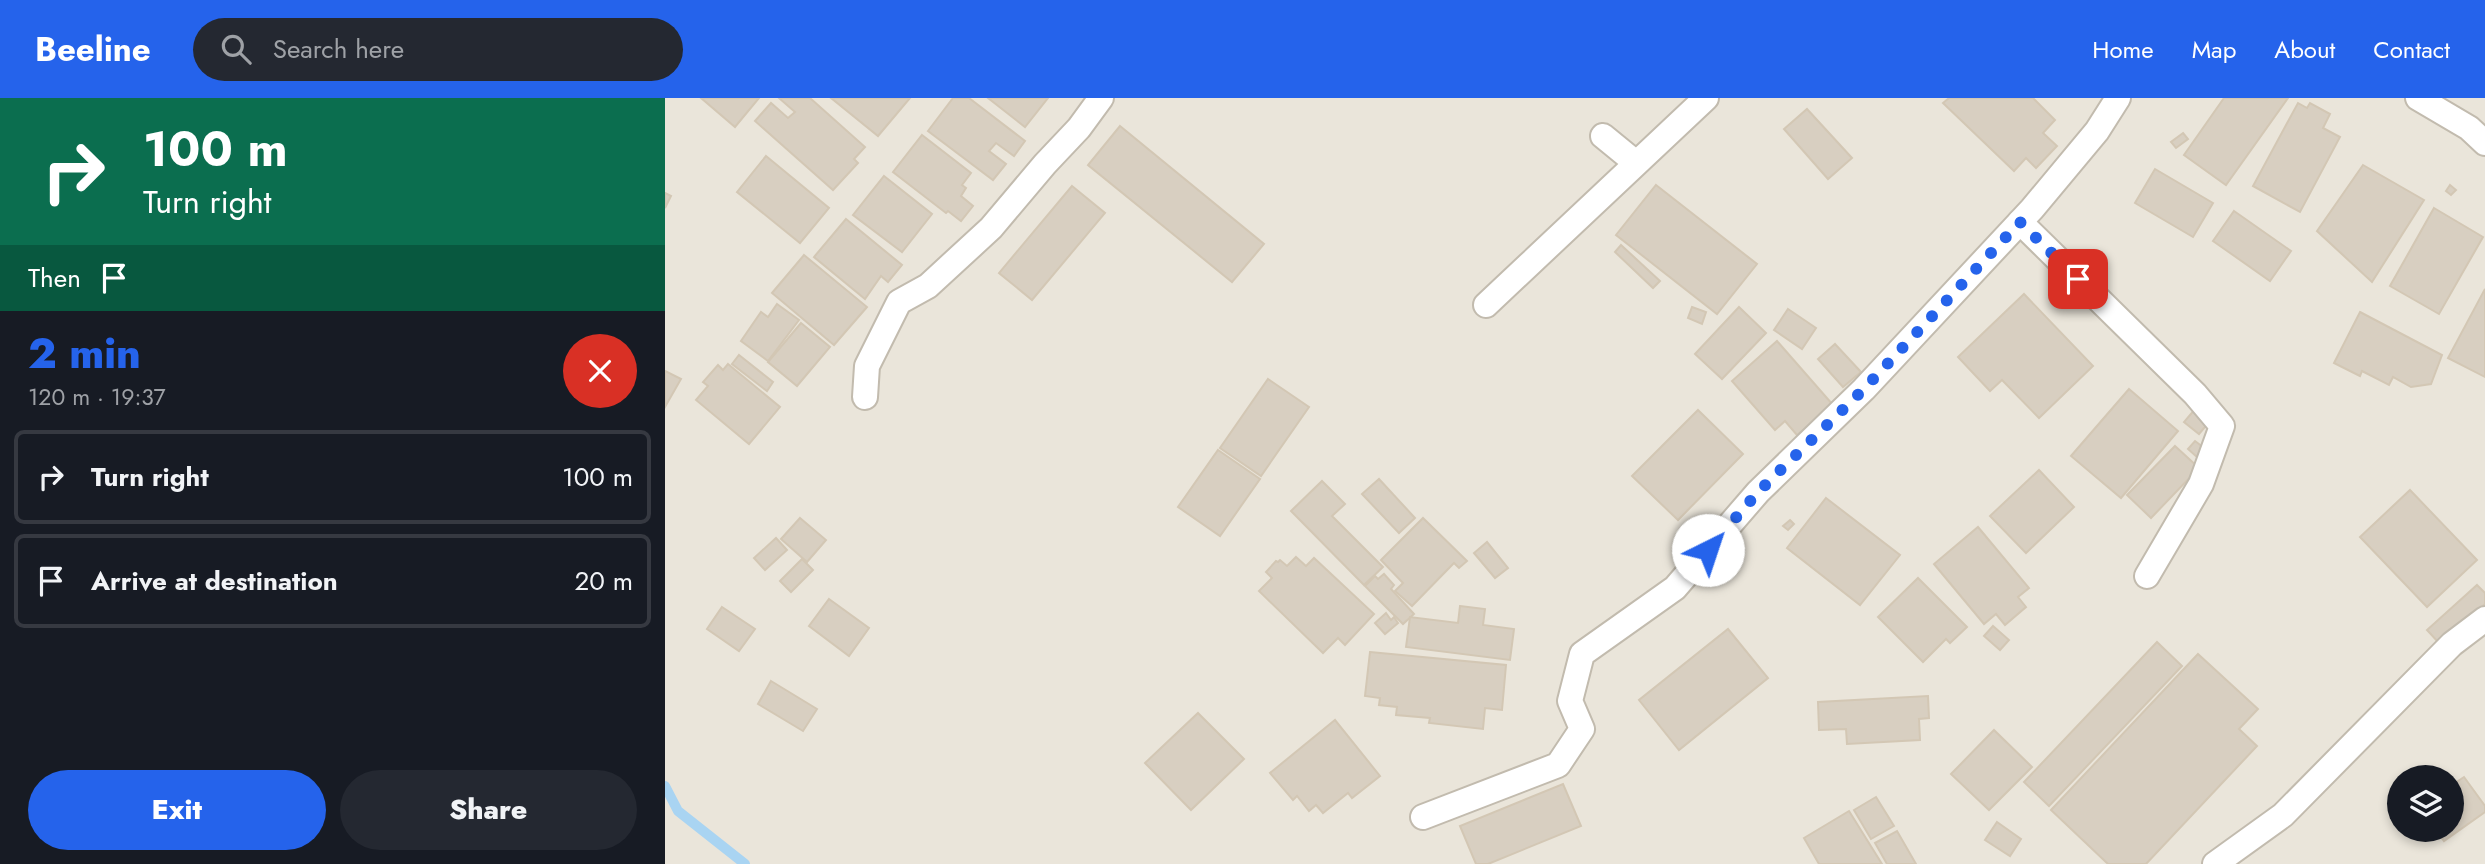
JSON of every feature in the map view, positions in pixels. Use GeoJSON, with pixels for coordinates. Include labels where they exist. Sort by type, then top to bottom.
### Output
{"type":"FeatureCollection","features":[{"type":"Feature","properties":{"kind":"street"},"geometry":{"type":"LineString","coordinates":[[865,397],[867,366],[899,302],[928,286],[991,228],[1079,128],[1101,98]]}},
{"type":"Feature","properties":{"kind":"street"},"geometry":{"type":"LineString","coordinates":[[1486,305],[1706,98]]}},
{"type":"Feature","properties":{"kind":"street"},"geometry":{"type":"LineString","coordinates":[[1423,817],[1558,765],[1582,729],[1570,701],[1582,654],[1675,588],[1758,492],[1864,389],[2020,222],[2097,131],[2118,98]]}},
{"type":"Feature","properties":{"kind":"street"},"geometry":{"type":"LineString","coordinates":[[2418,98],[2469,128],[2485,143]]}},
{"type":"Feature","properties":{"kind":"street"},"geometry":{"type":"LineString","coordinates":[[1603,136],[1636,163]]}},
{"type":"Feature","properties":{"kind":"street"},"geometry":{"type":"LineString","coordinates":[[2020,222],[2195,394],[2222,426],[2201,484],[2147,576]]}},
{"type":"Feature","properties":{"kind":"street"},"geometry":{"type":"LineString","coordinates":[[2215,864],[2283,815],[2452,644],[2485,619]]}},
{"type":"Feature","properties":{"kind":"shaded area"},"geometry":{"type":"Polygon","coordinates":[[[665,98],[2485,98],[2485,864],[665,864],[665,98]]]}},
{"type":"Feature","properties":{"kind":"building"},"geometry":{"type":"Polygon","coordinates":[[[701,98],[759,98],[735,127],[701,98]]]}},
{"type":"Feature","properties":{"kind":"building"},"geometry":{"type":"Polygon","coordinates":[[[779,98],[810,98],[865,147],[854,159],[858,163],[833,190],[755,121],[771,103],[788,118],[795,112],[779,98]]]}},
{"type":"Feature","properties":{"kind":"building"},"geometry":{"type":"Polygon","coordinates":[[[831,98],[910,98],[878,136],[831,98]]]}},
{"type":"Feature","properties":{"kind":"building"},"geometry":{"type":"Polygon","coordinates":[[[953,98],[969,98],[1025,141],[1014,156],[996,143],[989,151],[1006,164],[993,180],[928,131],[953,98]]]}},
{"type":"Feature","properties":{"kind":"building"},"geometry":{"type":"Polygon","coordinates":[[[988,98],[1048,98],[1025,127],[988,98]]]}},
{"type":"Feature","properties":{"kind":"building"},"geometry":{"type":"Polygon","coordinates":[[[1949,98],[2033,98],[2055,120],[2043,133],[2057,146],[2036,168],[2026,158],[2014,171],[1943,103],[1949,98]]]}},
{"type":"Feature","properties":{"kind":"building"},"geometry":{"type":"Polygon","coordinates":[[[2224,98],[2288,98],[2226,185],[2184,155],[2224,98]]]}},
{"type":"Feature","properties":{"kind":"building"},"geometry":{"type":"Polygon","coordinates":[[[2298,103],[2307,108],[2310,103],[2330,114],[2323,128],[2340,137],[2300,212],[2253,186],[2298,103]]]}},
{"type":"Feature","properties":{"kind":"building"},"geometry":{"type":"Polygon","coordinates":[[[1807,109],[1852,158],[1828,179],[1784,129],[1807,109]]]}},
{"type":"Feature","properties":{"kind":"building"},"geometry":{"type":"Polygon","coordinates":[[[1120,126],[1264,244],[1232,282],[1088,165],[1120,126]]]}},
{"type":"Feature","properties":{"kind":"building"},"geometry":{"type":"Polygon","coordinates":[[[2183,133],[2188,139],[2176,148],[2171,142],[2183,133]]]}},
{"type":"Feature","properties":{"kind":"building"},"geometry":{"type":"Polygon","coordinates":[[[922,135],[971,173],[962,185],[966,188],[961,196],[973,206],[961,221],[948,211],[946,213],[893,172],[922,135]]]}},
{"type":"Feature","properties":{"kind":"building"},"geometry":{"type":"Polygon","coordinates":[[[766,156],[829,208],[800,243],[737,192],[766,156]]]}},
{"type":"Feature","properties":{"kind":"building"},"geometry":{"type":"Polygon","coordinates":[[[2363,165],[2424,200],[2372,282],[2317,231],[2363,165]]]}},
{"type":"Feature","properties":{"kind":"building"},"geometry":{"type":"Polygon","coordinates":[[[2155,169],[2213,203],[2193,237],[2135,203],[2155,169]]]}},
{"type":"Feature","properties":{"kind":"building"},"geometry":{"type":"Polygon","coordinates":[[[884,176],[932,214],[902,252],[853,215],[884,176]]]}},
{"type":"Feature","properties":{"kind":"building"},"geometry":{"type":"Polygon","coordinates":[[[1656,185],[1757,264],[1717,314],[1616,235],[1656,185]]]}},
{"type":"Feature","properties":{"kind":"building"},"geometry":{"type":"Polygon","coordinates":[[[2450,185],[2456,190],[2451,195],[2446,191],[2450,185]]]}},
{"type":"Feature","properties":{"kind":"building"},"geometry":{"type":"Polygon","coordinates":[[[1072,186],[1105,213],[1032,300],[999,273],[1072,186]]]}},
{"type":"Feature","properties":{"kind":"building"},"geometry":{"type":"Polygon","coordinates":[[[665,193],[671,196],[665,208],[665,193]]]}},
{"type":"Feature","properties":{"kind":"building"},"geometry":{"type":"Polygon","coordinates":[[[2434,208],[2483,237],[2439,314],[2390,286],[2434,208]]]}},
{"type":"Feature","properties":{"kind":"building"},"geometry":{"type":"Polygon","coordinates":[[[2234,211],[2291,251],[2270,281],[2213,241],[2234,211]]]}},
{"type":"Feature","properties":{"kind":"building"},"geometry":{"type":"Polygon","coordinates":[[[846,219],[902,265],[888,282],[881,276],[865,299],[814,257],[846,219]]]}},
{"type":"Feature","properties":{"kind":"building"},"geometry":{"type":"Polygon","coordinates":[[[1621,245],[1660,281],[1653,288],[1615,252],[1621,245]]]}},
{"type":"Feature","properties":{"kind":"building"},"geometry":{"type":"Polygon","coordinates":[[[804,255],[867,307],[834,345],[772,293],[804,255]]]}},
{"type":"Feature","properties":{"kind":"building"},"geometry":{"type":"Polygon","coordinates":[[[2485,289],[2485,377],[2448,358],[2485,289]]]}},
{"type":"Feature","properties":{"kind":"building"},"geometry":{"type":"Polygon","coordinates":[[[2024,294],[2093,366],[2039,418],[2002,380],[1990,391],[1958,357],[2024,294]]]}},
{"type":"Feature","properties":{"kind":"building"},"geometry":{"type":"Polygon","coordinates":[[[777,304],[799,320],[768,361],[741,341],[761,312],[768,317],[777,304]]]}},
{"type":"Feature","properties":{"kind":"building"},"geometry":{"type":"Polygon","coordinates":[[[1692,307],[1706,312],[1702,324],[1688,318],[1692,307]]]}},
{"type":"Feature","properties":{"kind":"building"},"geometry":{"type":"Polygon","coordinates":[[[1739,307],[1766,333],[1722,379],[1695,354],[1739,307]]]}},
{"type":"Feature","properties":{"kind":"building"},"geometry":{"type":"Polygon","coordinates":[[[1788,309],[1816,328],[1802,349],[1774,330],[1788,309]]]}},
{"type":"Feature","properties":{"kind":"building"},"geometry":{"type":"Polygon","coordinates":[[[2360,312],[2442,355],[2431,384],[2411,387],[2393,377],[2389,385],[2362,371],[2360,376],[2334,363],[2360,312]]]}},
{"type":"Feature","properties":{"kind":"building"},"geometry":{"type":"Polygon","coordinates":[[[801,323],[830,347],[797,386],[768,362],[801,323]]]}},
{"type":"Feature","properties":{"kind":"building"},"geometry":{"type":"Polygon","coordinates":[[[1777,341],[1833,405],[1797,435],[1785,421],[1775,430],[1732,381],[1777,341]]]}},
{"type":"Feature","properties":{"kind":"building"},"geometry":{"type":"Polygon","coordinates":[[[1835,344],[1861,372],[1843,387],[1818,359],[1835,344]]]}},
{"type":"Feature","properties":{"kind":"building"},"geometry":{"type":"Polygon","coordinates":[[[739,355],[773,382],[767,391],[732,364],[739,355]]]}},
{"type":"Feature","properties":{"kind":"building"},"geometry":{"type":"Polygon","coordinates":[[[728,364],[780,407],[749,444],[696,400],[708,386],[703,382],[718,365],[723,370],[728,364]]]}},
{"type":"Feature","properties":{"kind":"building"},"geometry":{"type":"Polygon","coordinates":[[[665,371],[681,379],[665,407],[665,371]]]}},
{"type":"Feature","properties":{"kind":"building"},"geometry":{"type":"Polygon","coordinates":[[[1268,379],[1309,407],[1261,476],[1220,448],[1268,379]]]}},
{"type":"Feature","properties":{"kind":"building"},"geometry":{"type":"Polygon","coordinates":[[[2129,389],[2178,431],[2121,498],[2071,456],[2129,389]]]}},
{"type":"Feature","properties":{"kind":"building"},"geometry":{"type":"Polygon","coordinates":[[[2196,408],[2211,420],[2199,434],[2184,422],[2196,408]]]}},
{"type":"Feature","properties":{"kind":"building"},"geometry":{"type":"Polygon","coordinates":[[[1698,410],[1743,454],[1678,520],[1632,476],[1698,410]]]}},
{"type":"Feature","properties":{"kind":"building"},"geometry":{"type":"Polygon","coordinates":[[[2195,441],[2204,448],[2197,457],[2188,449],[2195,441]]]}},
{"type":"Feature","properties":{"kind":"building"},"geometry":{"type":"Polygon","coordinates":[[[2175,446],[2199,468],[2151,518],[2127,495],[2175,446]]]}},
{"type":"Feature","properties":{"kind":"building"},"geometry":{"type":"Polygon","coordinates":[[[1218,450],[1260,479],[1220,536],[1178,507],[1218,450]]]}},
{"type":"Feature","properties":{"kind":"building"},"geometry":{"type":"Polygon","coordinates":[[[2039,470],[2074,507],[2026,553],[1990,516],[2039,470]]]}},
{"type":"Feature","properties":{"kind":"building"},"geometry":{"type":"Polygon","coordinates":[[[1379,479],[1415,518],[1399,533],[1362,494],[1379,479]]]}},
{"type":"Feature","properties":{"kind":"building"},"geometry":{"type":"Polygon","coordinates":[[[1322,481],[1345,504],[1332,516],[1383,567],[1364,585],[1291,511],[1322,481]]]}},
{"type":"Feature","properties":{"kind":"building"},"geometry":{"type":"Polygon","coordinates":[[[2410,490],[2477,560],[2427,607],[2360,537],[2410,490]]]}},
{"type":"Feature","properties":{"kind":"building"},"geometry":{"type":"Polygon","coordinates":[[[1826,498],[1900,555],[1860,605],[1787,548],[1826,498]]]}},
{"type":"Feature","properties":{"kind":"building"},"geometry":{"type":"Polygon","coordinates":[[[800,518],[826,540],[807,562],[781,539],[800,518]]]}},
{"type":"Feature","properties":{"kind":"building"},"geometry":{"type":"Polygon","coordinates":[[[1423,518],[1467,561],[1459,568],[1454,563],[1412,606],[1395,591],[1403,583],[1381,560],[1423,518]]]}},
{"type":"Feature","properties":{"kind":"building"},"geometry":{"type":"Polygon","coordinates":[[[1790,520],[1794,524],[1788,530],[1783,526],[1790,520]]]}},
{"type":"Feature","properties":{"kind":"building"},"geometry":{"type":"Polygon","coordinates":[[[1978,527],[2029,588],[2018,597],[2026,607],[2005,625],[1996,614],[1984,624],[1934,564],[1978,527]]]}},
{"type":"Feature","properties":{"kind":"building"},"geometry":{"type":"Polygon","coordinates":[[[776,538],[787,550],[765,570],[754,558],[776,538]]]}},
{"type":"Feature","properties":{"kind":"building"},"geometry":{"type":"Polygon","coordinates":[[[1487,542],[1508,568],[1495,578],[1474,553],[1487,542]]]}},
{"type":"Feature","properties":{"kind":"building"},"geometry":{"type":"Polygon","coordinates":[[[1296,557],[1306,566],[1314,558],[1374,614],[1345,645],[1338,638],[1323,653],[1259,591],[1272,578],[1266,572],[1276,561],[1280,560],[1287,566],[1296,557]]]}},
{"type":"Feature","properties":{"kind":"building"},"geometry":{"type":"Polygon","coordinates":[[[802,559],[813,570],[791,592],[780,581],[802,559]]]}},
{"type":"Feature","properties":{"kind":"building"},"geometry":{"type":"Polygon","coordinates":[[[1384,574],[1394,585],[1391,589],[1414,614],[1403,624],[1365,586],[1375,576],[1378,579],[1384,574]]]}},
{"type":"Feature","properties":{"kind":"building"},"geometry":{"type":"Polygon","coordinates":[[[1918,578],[1967,627],[1950,643],[1946,639],[1923,662],[1878,617],[1918,578]]]}},
{"type":"Feature","properties":{"kind":"building"},"geometry":{"type":"Polygon","coordinates":[[[2477,585],[2485,593],[2485,604],[2440,644],[2427,630],[2477,585]]]}},
{"type":"Feature","properties":{"kind":"building"},"geometry":{"type":"Polygon","coordinates":[[[829,599],[869,628],[849,656],[809,626],[829,599]]]}},
{"type":"Feature","properties":{"kind":"building"},"geometry":{"type":"Polygon","coordinates":[[[1460,606],[1485,609],[1483,625],[1514,629],[1510,660],[1406,647],[1410,617],[1458,623],[1460,606]]]}},
{"type":"Feature","properties":{"kind":"building"},"geometry":{"type":"Polygon","coordinates":[[[722,607],[755,629],[739,651],[707,629],[722,607]]]}},
{"type":"Feature","properties":{"kind":"building"},"geometry":{"type":"Polygon","coordinates":[[[1386,613],[1391,620],[1394,617],[1398,623],[1385,634],[1375,623],[1386,613]]]}},
{"type":"Feature","properties":{"kind":"building"},"geometry":{"type":"Polygon","coordinates":[[[1993,626],[2009,640],[2000,650],[1984,636],[1993,626]]]}},
{"type":"Feature","properties":{"kind":"building"},"geometry":{"type":"Polygon","coordinates":[[[1728,629],[1768,678],[1679,750],[1639,700],[1728,629]]]}},
{"type":"Feature","properties":{"kind":"building"},"geometry":{"type":"Polygon","coordinates":[[[2157,642],[2182,666],[2049,806],[2024,782],[2157,642]]]}},
{"type":"Feature","properties":{"kind":"building"},"geometry":{"type":"Polygon","coordinates":[[[1370,652],[1506,665],[1502,710],[1485,708],[1483,729],[1429,723],[1430,718],[1396,715],[1397,707],[1379,705],[1380,698],[1365,696],[1370,652]]]}},
{"type":"Feature","properties":{"kind":"building"},"geometry":{"type":"Polygon","coordinates":[[[2198,654],[2258,709],[2239,729],[2257,746],[2146,864],[2108,864],[2051,810],[2198,654]]]}},
{"type":"Feature","properties":{"kind":"building"},"geometry":{"type":"Polygon","coordinates":[[[771,681],[817,709],[803,731],[758,704],[771,681]]]}},
{"type":"Feature","properties":{"kind":"building"},"geometry":{"type":"Polygon","coordinates":[[[1928,696],[1929,718],[1919,719],[1920,740],[1847,744],[1846,729],[1819,730],[1818,702],[1928,696]]]}},
{"type":"Feature","properties":{"kind":"building"},"geometry":{"type":"Polygon","coordinates":[[[1198,713],[1244,759],[1191,810],[1145,763],[1198,713]]]}},
{"type":"Feature","properties":{"kind":"building"},"geometry":{"type":"Polygon","coordinates":[[[1335,720],[1380,776],[1352,798],[1348,793],[1323,813],[1316,805],[1309,811],[1297,796],[1293,800],[1270,773],[1335,720]]]}},
{"type":"Feature","properties":{"kind":"building"},"geometry":{"type":"Polygon","coordinates":[[[1994,730],[2032,767],[1989,810],[1951,774],[1994,730]]]}},
{"type":"Feature","properties":{"kind":"building"},"geometry":{"type":"Polygon","coordinates":[[[2464,777],[2485,806],[2485,812],[2464,827],[2464,777]]]}},
{"type":"Feature","properties":{"kind":"building"},"geometry":{"type":"Polygon","coordinates":[[[1563,784],[1581,826],[1488,864],[1476,864],[1460,826],[1563,784]]]}},
{"type":"Feature","properties":{"kind":"building"},"geometry":{"type":"Polygon","coordinates":[[[1876,797],[1894,826],[1871,839],[1854,810],[1876,797]]]}},
{"type":"Feature","properties":{"kind":"building"},"geometry":{"type":"Polygon","coordinates":[[[1849,811],[1882,864],[1819,864],[1804,838],[1849,811]]]}},
{"type":"Feature","properties":{"kind":"building"},"geometry":{"type":"Polygon","coordinates":[[[1997,822],[2021,839],[2010,856],[1985,840],[1997,822]]]}},
{"type":"Feature","properties":{"kind":"building"},"geometry":{"type":"Polygon","coordinates":[[[1897,831],[1916,864],[1887,864],[1875,843],[1897,831]]]}},
{"type":"Feature","properties":{"kind":"waterway"},"geometry":{"type":"LineString","coordinates":[[665,786],[678,811],[745,864]]}},
{"type":"Feature","properties":{"kind":"route"},"geometry":{"type":"LineString","coordinates":[[1708,550],[1758,492],[1864,389],[2020,222],[2078,279]]}}]}
